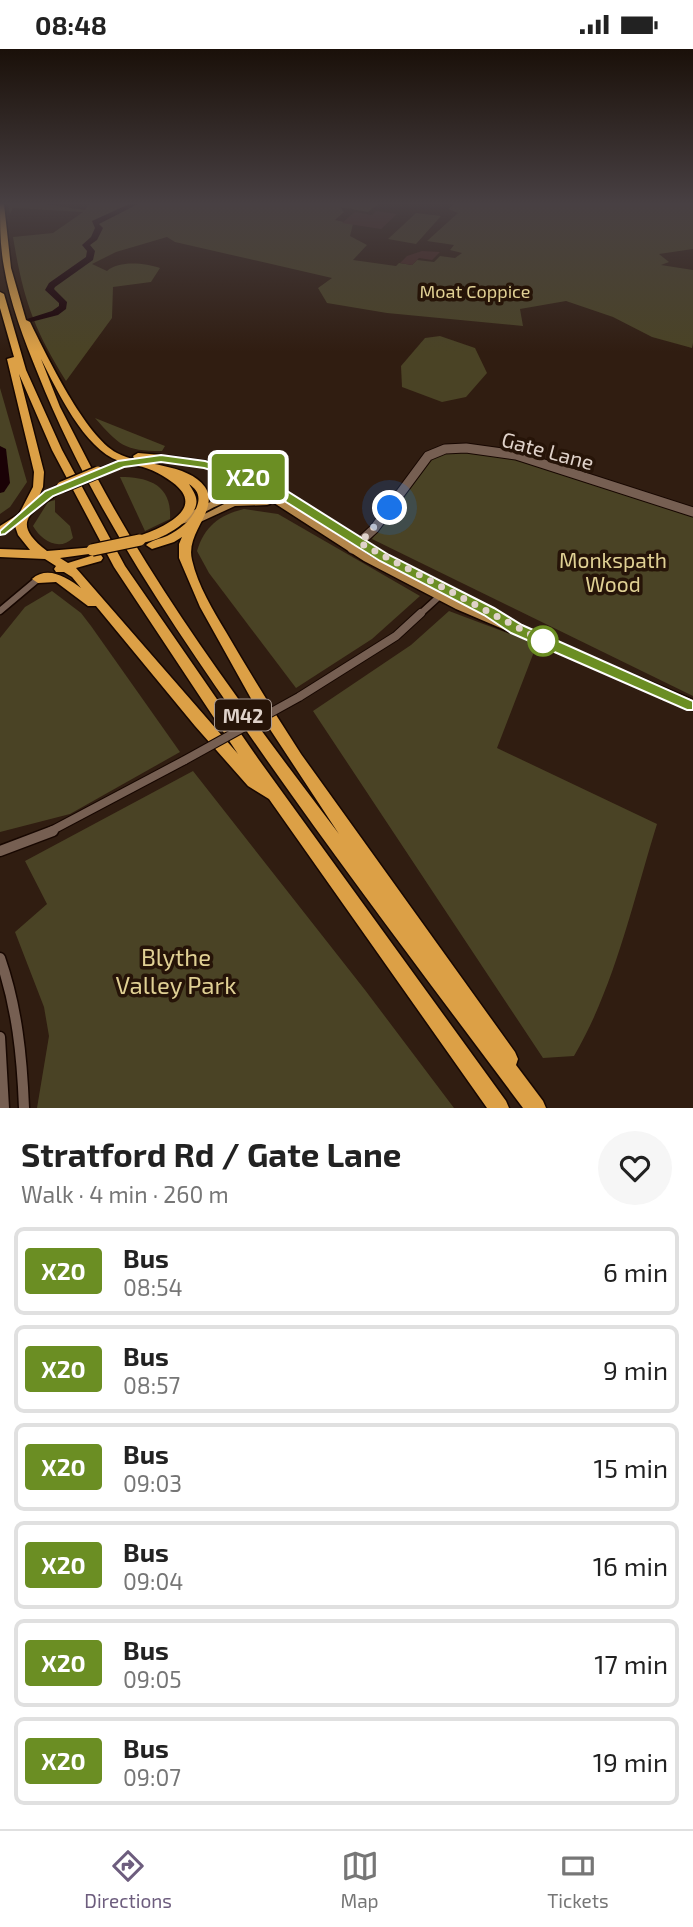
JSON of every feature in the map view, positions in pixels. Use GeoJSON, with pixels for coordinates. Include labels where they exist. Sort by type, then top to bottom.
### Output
{"type":"FeatureCollection","features":[{"type":"Feature","properties":{"kind":"highway","name":"M42"},"geometry":{"type":"LineString","coordinates":[[3,253],[4,291],[22,370],[78,492],[120,567],[174,650],[499,1108]]}},
{"type":"Feature","properties":{"kind":"highway","name":"M42"},"geometry":{"type":"LineString","coordinates":[[4,291],[68,442],[163,602],[335,845],[538,1108]]}},
{"type":"Feature","properties":{"kind":"highway"},"geometry":{"type":"LineString","coordinates":[[4,291],[63,392],[104,447],[112,454],[133,462]]}},
{"type":"Feature","properties":{"kind":"highway"},"geometry":{"type":"LineString","coordinates":[[0,321],[39,472],[38,487],[23,515],[19,530],[23,539],[76,574],[108,615],[253,781],[277,797]]}},
{"type":"Feature","properties":{"kind":"highway"},"geometry":{"type":"LineString","coordinates":[[104,447],[158,462],[195,481],[202,491],[203,508],[187,539],[184,556],[209,611],[253,690],[362,855],[457,982],[538,1108]]}},
{"type":"Feature","properties":{"kind":"highway"},"geometry":{"type":"LineString","coordinates":[[0,531],[39,500],[62,487],[98,472],[133,462],[158,462],[189,491],[191,506],[180,522],[141,544]]}},
{"type":"Feature","properties":{"kind":"highway"},"geometry":{"type":"LineString","coordinates":[[0,553],[94,554],[170,539],[198,520]]}},
{"type":"Feature","properties":{"kind":"highway"},"geometry":{"type":"LineString","coordinates":[[38,579],[94,554]]}},
{"type":"Feature","properties":{"kind":"highway"},"geometry":{"type":"LineString","coordinates":[[38,579],[54,577],[63,580],[108,615]]}},
{"type":"Feature","properties":{"kind":"main road"},"geometry":{"type":"LineString","coordinates":[[158,462],[205,465],[254,479],[303,506],[356,546]]}},
{"type":"Feature","properties":{"kind":"main road"},"geometry":{"type":"LineString","coordinates":[[180,522],[231,495],[261,494],[279,500],[320,529]]}},
{"type":"Feature","properties":{"kind":"main road"},"geometry":{"type":"LineString","coordinates":[[198,520],[233,503],[258,501],[275,505],[444,593],[485,618],[693,705]]}},
{"type":"Feature","properties":{"kind":"street","name":"Gate Lane"},"geometry":{"type":"LineString","coordinates":[[356,546],[374,529],[428,456],[448,449],[501,453],[539,461],[693,512]]}},
{"type":"Feature","properties":{"kind":"street"},"geometry":{"type":"LineString","coordinates":[[0,611],[38,579]]}},
{"type":"Feature","properties":{"kind":"street"},"geometry":{"type":"LineString","coordinates":[[0,851],[62,828],[299,697],[396,636],[444,593]]}},
{"type":"Feature","properties":{"kind":"street"},"geometry":{"type":"LineString","coordinates":[[0,958],[8,978],[22,1041],[24,1108]]}},
{"type":"Feature","properties":{"kind":"street"},"geometry":{"type":"LineString","coordinates":[[0,1037],[4,1108]]}},
{"type":"Feature","properties":{"kind":"green space"},"geometry":{"type":"Polygon","coordinates":[[[16,253],[113,253],[92,264],[107,271],[125,264],[160,268],[151,282],[113,287],[112,318],[66,381],[37,328],[16,253]]]}},
{"type":"Feature","properties":{"kind":"green space","name":"Moat Coppice"},"geometry":{"type":"Polygon","coordinates":[[[225,253],[359,253],[353,260],[396,266],[399,263],[412,265],[417,260],[434,262],[440,256],[455,258],[461,253],[663,253],[659,254],[669,262],[661,265],[693,270],[693,343],[692,348],[652,337],[613,317],[566,301],[520,309],[523,326],[387,313],[327,303],[318,288],[332,278],[225,253]]]}},
{"type":"Feature","properties":{"kind":"green space"},"geometry":{"type":"Polygon","coordinates":[[[440,336],[475,348],[487,373],[466,397],[442,402],[402,387],[401,366],[425,338],[440,336]]]}},
{"type":"Feature","properties":{"kind":"green space"},"geometry":{"type":"Polygon","coordinates":[[[0,388],[27,482],[10,507],[0,514],[0,388]]]}},
{"type":"Feature","properties":{"kind":"green space"},"geometry":{"type":"Polygon","coordinates":[[[95,418],[165,446],[162,451],[130,448],[110,435],[95,418]]]}},
{"type":"Feature","properties":{"kind":"green space","name":"Monkspath Wood"},"geometry":{"type":"Polygon","coordinates":[[[457,450],[500,454],[693,514],[693,696],[372,539],[438,452],[457,450]]]}},
{"type":"Feature","properties":{"kind":"green space"},"geometry":{"type":"Polygon","coordinates":[[[120,477],[140,479],[157,485],[167,498],[170,519],[145,531],[120,477]]]}},
{"type":"Feature","properties":{"kind":"green space"},"geometry":{"type":"Polygon","coordinates":[[[55,500],[55,512],[70,526],[73,538],[62,544],[45,540],[33,526],[48,502],[55,500]]]}},
{"type":"Feature","properties":{"kind":"green space"},"geometry":{"type":"Polygon","coordinates":[[[244,509],[278,514],[420,596],[372,639],[296,688],[209,573],[197,551],[204,535],[214,523],[244,509]]]}},
{"type":"Feature","properties":{"kind":"green space"},"geometry":{"type":"Polygon","coordinates":[[[52,591],[81,613],[180,752],[70,814],[0,832],[0,638],[25,607],[52,591]]]}},
{"type":"Feature","properties":{"kind":"green space"},"geometry":{"type":"Polygon","coordinates":[[[449,611],[537,644],[497,748],[657,824],[612,972],[574,1056],[543,1058],[313,711],[411,645],[449,611]]]}},
{"type":"Feature","properties":{"kind":"green space","name":"Blythe Valley Park"},"geometry":{"type":"Polygon","coordinates":[[[193,771],[454,1108],[37,1108],[49,1036],[44,1007],[15,932],[47,904],[25,861],[193,771]]]}},
{"type":"Feature","properties":{"kind":"building"},"geometry":{"type":"Polygon","coordinates":[[[439,253],[432,260],[419,258],[412,265],[400,263],[407,256],[439,253]]]}},
{"type":"Feature","properties":{"kind":"waterway"},"geometry":{"type":"LineString","coordinates":[[30,321],[55,313],[63,307],[63,302],[49,290],[90,258],[91,253]]}},
{"type":"Feature","properties":{"kind":"waterway"},"geometry":{"type":"LineString","coordinates":[[0,449],[4,483],[0,489]]}},
{"type":"Feature","properties":{"kind":"bus line","name":"X20"},"geometry":{"type":"LineString","coordinates":[[0,531],[49,493],[131,461],[161,458],[205,465],[254,479],[274,489],[384,558],[489,611],[516,629],[693,705]]}},
{"type":"Feature","properties":{"kind":"route"},"geometry":{"type":"LineString","coordinates":[[390,508],[360,543],[489,611],[516,629],[543,641]]}}]}
